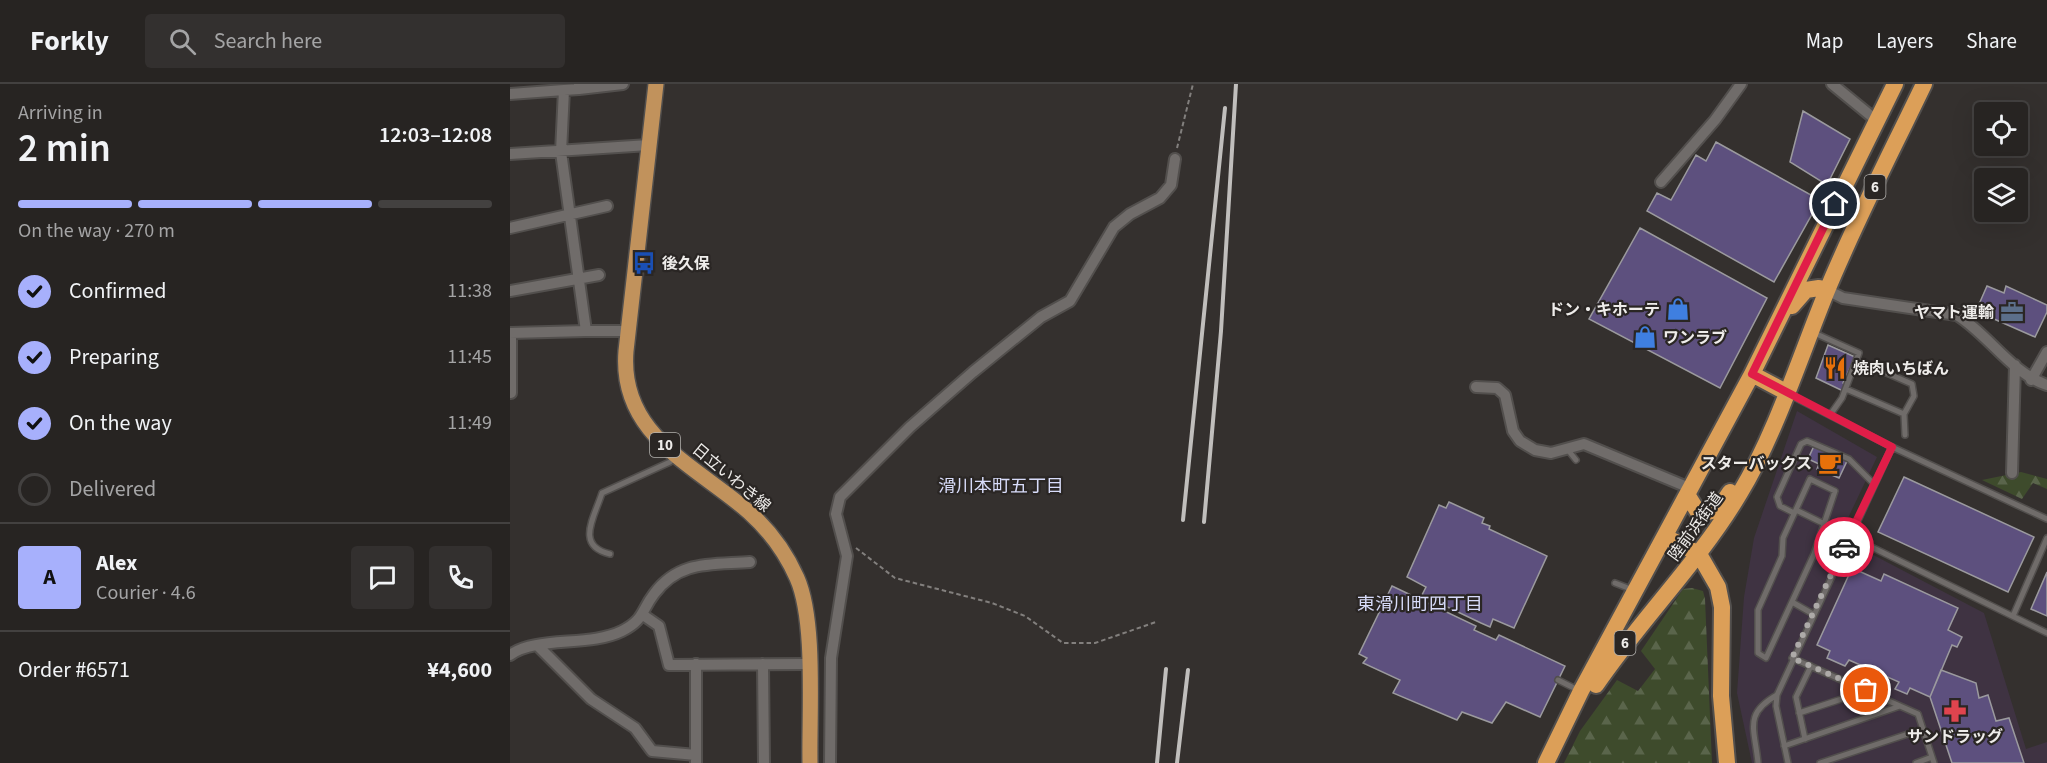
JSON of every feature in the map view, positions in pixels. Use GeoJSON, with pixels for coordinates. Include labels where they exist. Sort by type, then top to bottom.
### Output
{"type":"FeatureCollection","features":[{"type":"Feature","properties":{"kind":"highway","name":"陸前浜街道"},"geometry":{"type":"LineString","coordinates":[[1546,763],[1581,691],[1637,592],[1752,374],[1895,84]]}},
{"type":"Feature","properties":{"kind":"highway","name":"陸前浜街道"},"geometry":{"type":"LineString","coordinates":[[1560,737],[1625,642],[1699,554],[1741,492],[1758,460],[1827,291],[1924,84]]}},
{"type":"Feature","properties":{"kind":"highway"},"geometry":{"type":"LineString","coordinates":[[1768,338],[1779,331],[1801,293],[1813,288],[1827,291]]}},
{"type":"Feature","properties":{"kind":"highway"},"geometry":{"type":"LineString","coordinates":[[1752,374],[1786,392]]}},
{"type":"Feature","properties":{"kind":"highway"},"geometry":{"type":"LineString","coordinates":[[1690,492],[1698,512],[1709,513],[1718,508],[1741,474],[1758,460]]}},
{"type":"Feature","properties":{"kind":"highway"},"geometry":{"type":"LineString","coordinates":[[1666,537],[1699,554],[1714,579],[1722,607],[1721,696],[1727,763]]}},
{"type":"Feature","properties":{"kind":"main road","name":"日立いわき線"},"geometry":{"type":"LineString","coordinates":[[656,84],[625,374],[632,403],[653,435],[750,513],[781,550],[798,581],[805,604],[810,763]]}},
{"type":"Feature","properties":{"kind":"street"},"geometry":{"type":"LineString","coordinates":[[510,94],[564,90],[579,86],[623,84]]}},
{"type":"Feature","properties":{"kind":"street"},"geometry":{"type":"LineString","coordinates":[[1661,182],[1715,120],[1741,84]]}},
{"type":"Feature","properties":{"kind":"street"},"geometry":{"type":"LineString","coordinates":[[1832,84],[1876,120]]}},
{"type":"Feature","properties":{"kind":"street"},"geometry":{"type":"LineString","coordinates":[[564,90],[561,152],[586,332]]}},
{"type":"Feature","properties":{"kind":"street"},"geometry":{"type":"LineString","coordinates":[[510,154],[649,145]]}},
{"type":"Feature","properties":{"kind":"street"},"geometry":{"type":"LineString","coordinates":[[830,763],[831,658],[846,555],[844,539],[836,514],[840,497],[910,426],[973,372],[1041,317],[1070,301],[1114,226],[1130,214],[1160,198],[1172,185],[1175,159]]}},
{"type":"Feature","properties":{"kind":"street"},"geometry":{"type":"LineString","coordinates":[[510,228],[607,206]]}},
{"type":"Feature","properties":{"kind":"street"},"geometry":{"type":"LineString","coordinates":[[510,291],[599,275]]}},
{"type":"Feature","properties":{"kind":"street"},"geometry":{"type":"LineString","coordinates":[[1827,291],[1843,298],[1957,315],[1971,323],[2031,380],[2047,385]]}},
{"type":"Feature","properties":{"kind":"street"},"geometry":{"type":"LineString","coordinates":[[511,393],[511,333],[628,331]]}},
{"type":"Feature","properties":{"kind":"street"},"geometry":{"type":"LineString","coordinates":[[2031,380],[2047,352]]}},
{"type":"Feature","properties":{"kind":"street"},"geometry":{"type":"LineString","coordinates":[[2012,473],[2015,365]]}},
{"type":"Feature","properties":{"kind":"street"},"geometry":{"type":"LineString","coordinates":[[1476,387],[1497,388],[1505,395],[1513,431],[1520,441],[1535,450],[1551,453],[1584,444],[1690,492]]}},
{"type":"Feature","properties":{"kind":"street"},"geometry":{"type":"LineString","coordinates":[[510,655],[521,647],[567,644],[621,632],[643,615],[652,595],[671,575],[690,566],[750,562]]}},
{"type":"Feature","properties":{"kind":"street"},"geometry":{"type":"LineString","coordinates":[[643,615],[659,626],[669,665],[808,664]]}},
{"type":"Feature","properties":{"kind":"street"},"geometry":{"type":"LineString","coordinates":[[538,646],[591,699],[635,728],[652,751],[696,759],[696,664]]}},
{"type":"Feature","properties":{"kind":"street"},"geometry":{"type":"LineString","coordinates":[[763,664],[764,763]]}},
{"type":"Feature","properties":{"kind":"lane"},"geometry":{"type":"LineString","coordinates":[[1810,332],[1859,353],[1846,389],[1830,415]]}},
{"type":"Feature","properties":{"kind":"lane"},"geometry":{"type":"LineString","coordinates":[[1857,360],[1912,384],[1914,396],[1904,414],[1905,435]]}},
{"type":"Feature","properties":{"kind":"lane"},"geometry":{"type":"LineString","coordinates":[[1846,389],[1904,414]]}},
{"type":"Feature","properties":{"kind":"lane"},"geometry":{"type":"LineString","coordinates":[[1786,392],[1892,447],[2047,519]]}},
{"type":"Feature","properties":{"kind":"lane"},"geometry":{"type":"LineString","coordinates":[[1874,484],[1849,459],[1807,441],[1801,444],[1776,497],[1780,506],[1824,524],[2047,633]]}},
{"type":"Feature","properties":{"kind":"lane"},"geometry":{"type":"LineString","coordinates":[[1788,763],[1776,706],[1777,695],[1792,658],[1892,447]]}},
{"type":"Feature","properties":{"kind":"lane"},"geometry":{"type":"LineString","coordinates":[[1568,450],[1576,460]]}},
{"type":"Feature","properties":{"kind":"lane"},"geometry":{"type":"LineString","coordinates":[[610,554],[599,552],[590,544],[589,535],[602,493],[670,462],[676,454]]}},
{"type":"Feature","properties":{"kind":"lane"},"geometry":{"type":"LineString","coordinates":[[1810,479],[1835,491],[1824,524],[1767,658],[1758,653],[1758,610],[1782,556],[1783,538],[1810,479]]}},
{"type":"Feature","properties":{"kind":"lane"},"geometry":{"type":"LineString","coordinates":[[2013,616],[2047,538]]}},
{"type":"Feature","properties":{"kind":"lane"},"geometry":{"type":"LineString","coordinates":[[1615,583],[1637,592]]}},
{"type":"Feature","properties":{"kind":"lane"},"geometry":{"type":"LineString","coordinates":[[1792,602],[1813,614]]}},
{"type":"Feature","properties":{"kind":"lane"},"geometry":{"type":"LineString","coordinates":[[1792,658],[1918,714],[1933,760],[1916,763]]}},
{"type":"Feature","properties":{"kind":"lane"},"geometry":{"type":"LineString","coordinates":[[1804,739],[1796,697],[1811,666]]}},
{"type":"Feature","properties":{"kind":"lane"},"geometry":{"type":"LineString","coordinates":[[1558,681],[1581,691]]}},
{"type":"Feature","properties":{"kind":"lane"},"geometry":{"type":"LineString","coordinates":[[1799,713],[1866,690]]}},
{"type":"Feature","properties":{"kind":"lane"},"geometry":{"type":"LineString","coordinates":[[1758,763],[1754,714],[1761,704],[1777,695]]}},
{"type":"Feature","properties":{"kind":"lane"},"geometry":{"type":"LineString","coordinates":[[1784,746],[1900,706]]}},
{"type":"Feature","properties":{"kind":"lane"},"geometry":{"type":"LineString","coordinates":[[1820,763],[1923,729]]}},
{"type":"Feature","properties":{"kind":"path"},"geometry":{"type":"LineString","coordinates":[[1175,159],[1193,84]]}},
{"type":"Feature","properties":{"kind":"path"},"geometry":{"type":"LineString","coordinates":[[844,539],[895,578],[992,603],[1025,616],[1063,643],[1095,643],[1156,622]]}},
{"type":"Feature","properties":{"kind":"shaded area"},"geometry":{"type":"Polygon","coordinates":[[[1797,411],[1877,457],[1839,537],[1984,613],[2026,749],[2047,742],[2047,763],[1752,763],[1737,693],[1744,597],[1754,538],[1797,411]]]}},
{"type":"Feature","properties":{"kind":"green space"},"geometry":{"type":"Polygon","coordinates":[[[2021,472],[2047,479],[2047,489],[2033,483],[2022,499],[1982,480],[2021,472]]]}},
{"type":"Feature","properties":{"kind":"green space"},"geometry":{"type":"Polygon","coordinates":[[[1692,588],[1703,591],[1705,599],[1712,763],[1564,763],[1580,731],[1617,680],[1638,691],[1655,669],[1641,651],[1683,589],[1692,588]]]}},
{"type":"Feature","properties":{"kind":"building"},"geometry":{"type":"Polygon","coordinates":[[[1803,111],[1850,139],[1827,185],[1790,162],[1803,111]]]}},
{"type":"Feature","properties":{"kind":"building"},"geometry":{"type":"Polygon","coordinates":[[[1716,142],[1820,200],[1774,282],[1647,211],[1657,193],[1671,200],[1696,155],[1706,161],[1716,142]]]}},
{"type":"Feature","properties":{"kind":"building","name":"ドン・キホーテ"},"geometry":{"type":"Polygon","coordinates":[[[1640,228],[1767,298],[1720,388],[1589,319],[1640,228]]]}},
{"type":"Feature","properties":{"kind":"building","name":"ヤマト運輸"},"geometry":{"type":"Polygon","coordinates":[[[1987,286],[2004,293],[2006,286],[2047,305],[2047,312],[2035,337],[1976,311],[1987,286]]]}},
{"type":"Feature","properties":{"kind":"building","name":"焼肉いちばん"},"geometry":{"type":"Polygon","coordinates":[[[1828,345],[1855,357],[1843,383],[1846,385],[1843,391],[1816,378],[1828,345]]]}},
{"type":"Feature","properties":{"kind":"building","name":"スターバックス"},"geometry":{"type":"Polygon","coordinates":[[[1814,446],[1847,461],[1839,478],[1817,469],[1819,464],[1808,459],[1814,446]]]}},
{"type":"Feature","properties":{"kind":"building"},"geometry":{"type":"Polygon","coordinates":[[[1904,477],[2034,537],[2008,592],[1878,532],[1904,477]]]}},
{"type":"Feature","properties":{"kind":"building"},"geometry":{"type":"Polygon","coordinates":[[[1449,502],[1484,518],[1482,523],[1490,526],[1489,529],[1547,556],[1514,628],[1493,619],[1490,627],[1422,595],[1426,587],[1407,577],[1439,505],[1446,508],[1449,502]]]}},
{"type":"Feature","properties":{"kind":"building"},"geometry":{"type":"Polygon","coordinates":[[[1852,568],[1881,581],[1884,574],[1958,608],[1948,630],[1962,637],[1957,647],[1952,645],[1930,697],[1910,688],[1907,694],[1895,689],[1899,682],[1849,660],[1845,666],[1827,658],[1830,651],[1817,645],[1852,568]]]}},
{"type":"Feature","properties":{"kind":"building"},"geometry":{"type":"Polygon","coordinates":[[[2047,572],[2047,616],[2031,609],[2047,572]]]}},
{"type":"Feature","properties":{"kind":"building"},"geometry":{"type":"Polygon","coordinates":[[[1392,586],[1476,626],[1474,630],[1496,640],[1499,635],[1565,666],[1540,717],[1506,702],[1492,723],[1462,712],[1457,720],[1393,693],[1400,680],[1363,663],[1367,658],[1359,654],[1392,586]]]}},
{"type":"Feature","properties":{"kind":"building"},"geometry":{"type":"Polygon","coordinates":[[[1941,670],[1976,683],[1979,698],[1988,695],[1996,721],[2009,718],[2024,763],[1952,763],[1930,697],[1941,670]]]}},
{"type":"Feature","properties":{"kind":"railway"},"geometry":{"type":"LineString","coordinates":[[1204,522],[1221,331],[1236,84]]}},
{"type":"Feature","properties":{"kind":"railway"},"geometry":{"type":"LineString","coordinates":[[1183,520],[1225,108]]}},
{"type":"Feature","properties":{"kind":"railway"},"geometry":{"type":"LineString","coordinates":[[1157,763],[1166,669]]}},
{"type":"Feature","properties":{"kind":"railway"},"geometry":{"type":"LineString","coordinates":[[1177,763],[1188,670]]}},
{"type":"Feature","properties":{"kind":"way so far"},"geometry":{"type":"LineString","coordinates":[[1844,547],[1792,658],[1866,690]]}},
{"type":"Feature","properties":{"kind":"place","name":"後久保"},"geometry":{"type":"Point","coordinates":[644,263]}},
{"type":"Feature","properties":{"kind":"place","name":"ドン・キホーテ"},"geometry":{"type":"Point","coordinates":[1678,309]}},
{"type":"Feature","properties":{"kind":"place","name":"ヤマト運輸"},"geometry":{"type":"Point","coordinates":[2012,312]}},
{"type":"Feature","properties":{"kind":"place","name":"ワンラブ"},"geometry":{"type":"Point","coordinates":[1645,337]}},
{"type":"Feature","properties":{"kind":"place","name":"焼肉いちばん"},"geometry":{"type":"Point","coordinates":[1835,368]}},
{"type":"Feature","properties":{"kind":"place","name":"スターバックス"},"geometry":{"type":"Point","coordinates":[1830,463]}},
{"type":"Feature","properties":{"kind":"place","name":"サンドラッグ"},"geometry":{"type":"Point","coordinates":[1955,711]}},
{"type":"Feature","properties":{"kind":"district","name":"滑川本町五丁目"},"geometry":{"type":"Point","coordinates":[1001,486]}},
{"type":"Feature","properties":{"kind":"district","name":"東滑川町四丁目"},"geometry":{"type":"Point","coordinates":[1420,604]}},
{"type":"Feature","properties":{"kind":"route"},"geometry":{"type":"LineString","coordinates":[[1835,204],[1752,374],[1892,447],[1844,547]]}}]}
